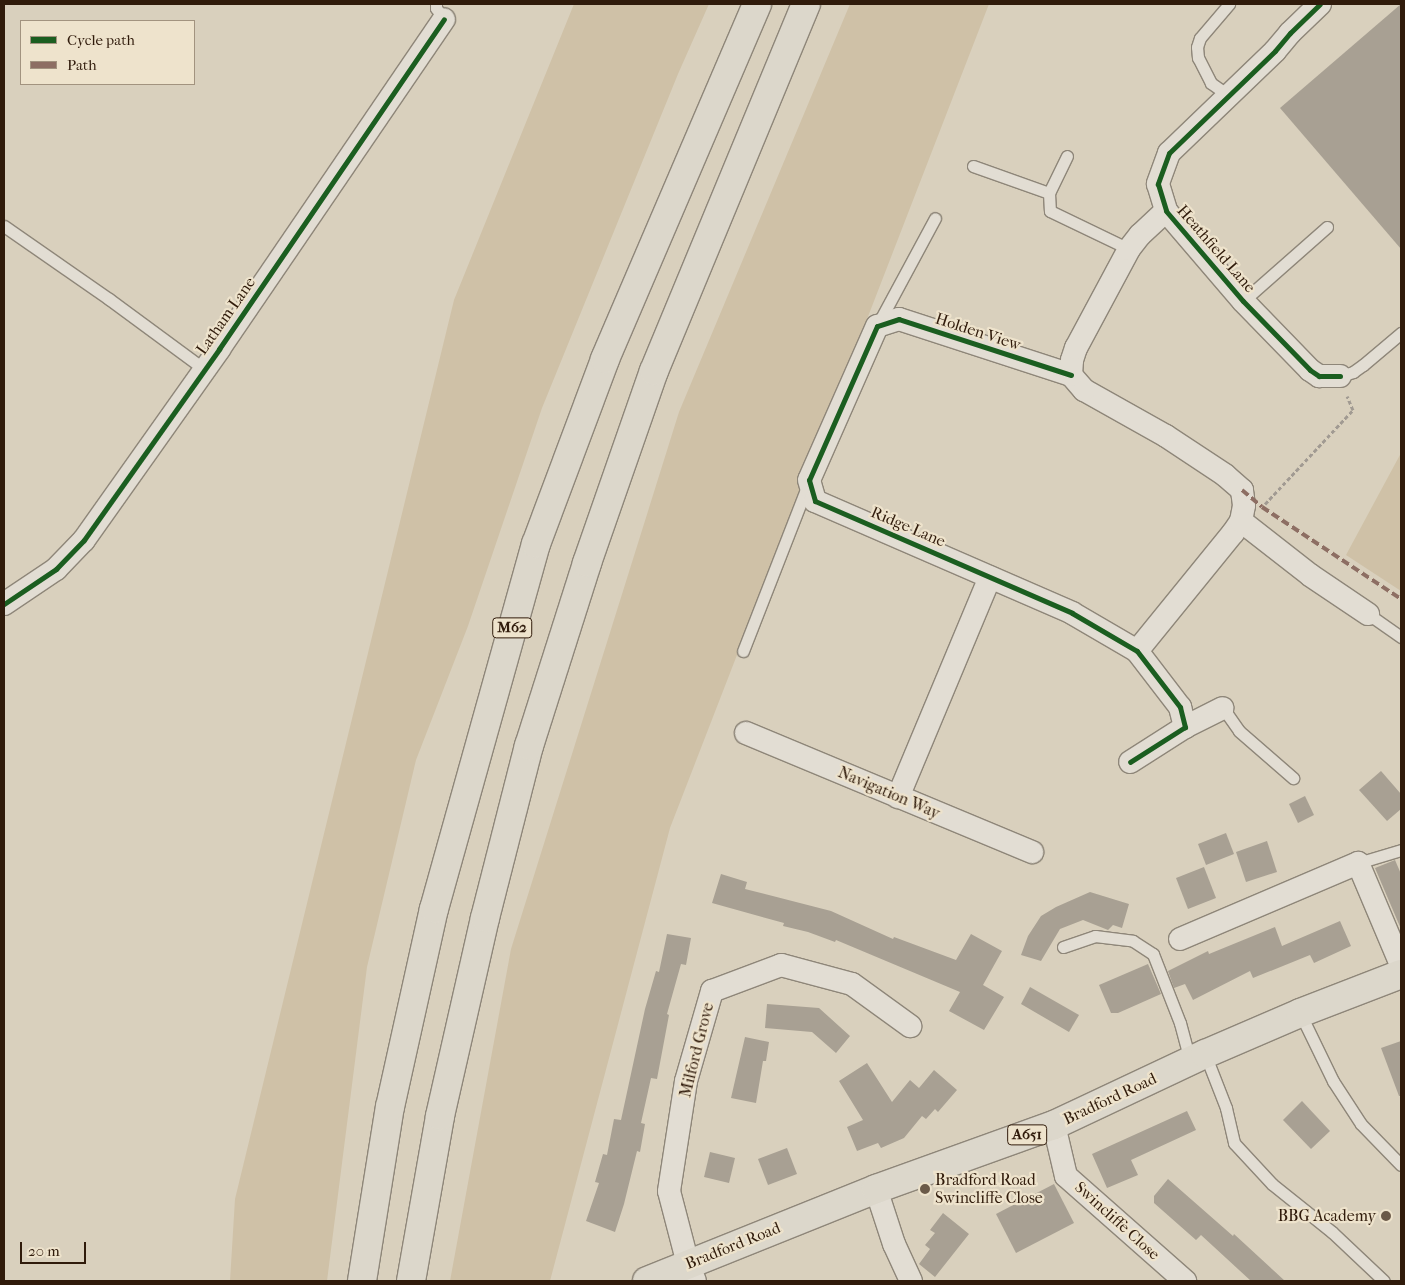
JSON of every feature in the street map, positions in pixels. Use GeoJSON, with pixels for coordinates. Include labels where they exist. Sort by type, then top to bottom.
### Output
{"type":"FeatureCollection","features":[{"type":"Feature","properties":{"kind":"main road","name":"M62"},"geometry":{"type":"LineString","coordinates":[[362,1281],[390,1107],[434,909],[536,544],[605,359],[757,4]]}},
{"type":"Feature","properties":{"kind":"main road"},"geometry":{"type":"LineString","coordinates":[[411,1281],[450,1069],[485,918],[538,718],[587,563],[654,371],[806,4]]}},
{"type":"Feature","properties":{"kind":"main road","name":"Bradford Road"},"geometry":{"type":"LineString","coordinates":[[647,1281],[691,1273],[876,1189],[1054,1125],[1198,1057],[1300,1013],[1401,974]]}},
{"type":"Feature","properties":{"kind":"street","name":"Heathfield Lane"},"geometry":{"type":"LineString","coordinates":[[1290,33],[1300,4]]}},
{"type":"Feature","properties":{"kind":"street","name":"Heathfield Lane"},"geometry":{"type":"LineString","coordinates":[[1320,4],[1290,33],[1276,51],[1169,153],[1158,184],[1166,211],[1243,301],[1310,370],[1319,376],[1340,376]]}},
{"type":"Feature","properties":{"kind":"street","name":"Latham Lane"},"geometry":{"type":"LineString","coordinates":[[4,604],[56,569],[84,540],[204,369],[440,11]]}},
{"type":"Feature","properties":{"kind":"street"},"geometry":{"type":"LineString","coordinates":[[1166,211],[1129,248],[1076,348],[1072,360],[1071,375],[1084,390],[1166,436],[1225,475],[1242,490],[1244,506],[1241,521],[1137,651],[1180,707],[1185,727]]}},
{"type":"Feature","properties":{"kind":"street","name":"Holden View"},"geometry":{"type":"LineString","coordinates":[[877,326],[900,319],[1071,375]]}},
{"type":"Feature","properties":{"kind":"street"},"geometry":{"type":"LineString","coordinates":[[812,490],[877,326]]}},
{"type":"Feature","properties":{"kind":"street","name":"Ridge Lane"},"geometry":{"type":"LineString","coordinates":[[812,490],[990,577],[1072,613],[1137,651]]}},
{"type":"Feature","properties":{"kind":"street"},"geometry":{"type":"LineString","coordinates":[[1241,521],[1310,575],[1368,614]]}},
{"type":"Feature","properties":{"kind":"street"},"geometry":{"type":"LineString","coordinates":[[898,797],[990,577]]}},
{"type":"Feature","properties":{"kind":"street"},"geometry":{"type":"LineString","coordinates":[[1130,762],[1185,727],[1224,708]]}},
{"type":"Feature","properties":{"kind":"street","name":"Navigation Way"},"geometry":{"type":"LineString","coordinates":[[746,733],[1032,852]]}},
{"type":"Feature","properties":{"kind":"street"},"geometry":{"type":"LineString","coordinates":[[1180,939],[1358,863],[1401,965]]}},
{"type":"Feature","properties":{"kind":"street","name":"Milford Grove"},"geometry":{"type":"LineString","coordinates":[[691,1273],[669,1191],[686,1081],[712,991],[781,965],[852,984],[910,1026]]}},
{"type":"Feature","properties":{"kind":"street","name":"Swincliffe Close"},"geometry":{"type":"LineString","coordinates":[[1054,1125],[1066,1176],[1185,1281]]}},
{"type":"Feature","properties":{"kind":"street"},"geometry":{"type":"LineString","coordinates":[[876,1189],[894,1244],[911,1281]]}},
{"type":"Feature","properties":{"kind":"lane"},"geometry":{"type":"LineString","coordinates":[[1228,95],[1211,82],[1198,58],[1198,46],[1200,38],[1229,4]]}},
{"type":"Feature","properties":{"kind":"lane"},"geometry":{"type":"LineString","coordinates":[[1067,156],[1049,193],[1050,211],[1129,248]]}},
{"type":"Feature","properties":{"kind":"lane"},"geometry":{"type":"LineString","coordinates":[[973,166],[1049,193]]}},
{"type":"Feature","properties":{"kind":"lane"},"geometry":{"type":"LineString","coordinates":[[877,326],[935,218]]}},
{"type":"Feature","properties":{"kind":"lane"},"geometry":{"type":"LineString","coordinates":[[4,226],[109,299],[204,369]]}},
{"type":"Feature","properties":{"kind":"lane"},"geometry":{"type":"LineString","coordinates":[[1243,301],[1327,227]]}},
{"type":"Feature","properties":{"kind":"lane"},"geometry":{"type":"LineString","coordinates":[[1340,376],[1353,372],[1363,366],[1401,333]]}},
{"type":"Feature","properties":{"kind":"lane"},"geometry":{"type":"LineString","coordinates":[[744,651],[812,490]]}},
{"type":"Feature","properties":{"kind":"lane"},"geometry":{"type":"LineString","coordinates":[[1368,614],[1401,637]]}},
{"type":"Feature","properties":{"kind":"lane"},"geometry":{"type":"LineString","coordinates":[[1224,708],[1239,731],[1293,778]]}},
{"type":"Feature","properties":{"kind":"lane"},"geometry":{"type":"LineString","coordinates":[[1358,863],[1401,850]]}},
{"type":"Feature","properties":{"kind":"lane"},"geometry":{"type":"LineString","coordinates":[[1063,947],[1095,936],[1133,942],[1153,954],[1180,1023],[1226,1108],[1234,1143],[1272,1184],[1332,1232],[1384,1281]]}},
{"type":"Feature","properties":{"kind":"lane"},"geometry":{"type":"LineString","coordinates":[[1300,1013],[1342,1096],[1361,1124],[1401,1165]]}},
{"type":"Feature","properties":{"kind":"path"},"geometry":{"type":"LineString","coordinates":[[1262,507],[1353,410],[1340,376]]}},
{"type":"Feature","properties":{"kind":"shaded area"},"geometry":{"type":"Polygon","coordinates":[[[574,4],[709,4],[678,74],[542,408],[468,626],[416,760],[367,967],[327,1281],[230,1281],[235,1199],[454,300],[574,4]]]}},
{"type":"Feature","properties":{"kind":"shaded area"},"geometry":{"type":"Polygon","coordinates":[[[850,4],[989,4],[670,828],[550,1281],[450,1281],[511,949],[679,412],[850,4]]]}},
{"type":"Feature","properties":{"kind":"shaded area"},"geometry":{"type":"Polygon","coordinates":[[[1401,453],[1401,591],[1346,555],[1401,453]]]}},
{"type":"Feature","properties":{"kind":"building"},"geometry":{"type":"Polygon","coordinates":[[[1401,4],[1401,249],[1280,108],[1401,4]]]}},
{"type":"Feature","properties":{"kind":"building"},"geometry":{"type":"Polygon","coordinates":[[[1381,771],[1401,794],[1401,809],[1387,821],[1359,790],[1381,771]]]}},
{"type":"Feature","properties":{"kind":"building"},"geometry":{"type":"Polygon","coordinates":[[[1305,796],[1314,815],[1298,823],[1289,804],[1305,796]]]}},
{"type":"Feature","properties":{"kind":"building"},"geometry":{"type":"Polygon","coordinates":[[[1226,833],[1234,854],[1206,865],[1198,844],[1226,833]]]}},
{"type":"Feature","properties":{"kind":"building"},"geometry":{"type":"Polygon","coordinates":[[[1267,841],[1277,872],[1246,882],[1236,852],[1267,841]]]}},
{"type":"Feature","properties":{"kind":"building"},"geometry":{"type":"Polygon","coordinates":[[[1395,860],[1401,874],[1401,929],[1375,868],[1395,860]]]}},
{"type":"Feature","properties":{"kind":"building"},"geometry":{"type":"Polygon","coordinates":[[[1204,867],[1216,898],[1188,909],[1176,878],[1204,867]]]}},
{"type":"Feature","properties":{"kind":"building"},"geometry":{"type":"Polygon","coordinates":[[[721,874],[747,882],[745,889],[831,911],[893,939],[894,937],[956,960],[971,934],[1002,951],[983,985],[1004,997],[984,1030],[949,1011],[960,992],[836,940],[835,942],[808,932],[783,926],[784,923],[712,903],[721,874]]]}},
{"type":"Feature","properties":{"kind":"building"},"geometry":{"type":"Polygon","coordinates":[[[1090,892],[1129,904],[1122,928],[1113,925],[1108,930],[1083,920],[1060,929],[1041,961],[1021,955],[1028,936],[1041,916],[1090,892]]]}},
{"type":"Feature","properties":{"kind":"building"},"geometry":{"type":"Polygon","coordinates":[[[1340,921],[1351,946],[1314,963],[1310,955],[1253,978],[1250,971],[1193,1000],[1185,984],[1174,988],[1168,971],[1208,951],[1209,954],[1275,927],[1282,946],[1340,921]]]}},
{"type":"Feature","properties":{"kind":"building"},"geometry":{"type":"Polygon","coordinates":[[[667,934],[691,938],[686,965],[681,964],[667,1014],[669,1015],[657,1079],[651,1078],[641,1123],[645,1124],[640,1152],[637,1151],[615,1232],[586,1221],[599,1183],[595,1182],[603,1154],[607,1155],[614,1119],[621,1120],[645,1009],[656,971],[659,972],[667,934]]]}},
{"type":"Feature","properties":{"kind":"building"},"geometry":{"type":"Polygon","coordinates":[[[1148,964],[1161,994],[1118,1013],[1111,1013],[1099,985],[1148,964]]]}},
{"type":"Feature","properties":{"kind":"building"},"geometry":{"type":"Polygon","coordinates":[[[1030,987],[1079,1015],[1069,1032],[1021,1004],[1030,987]]]}},
{"type":"Feature","properties":{"kind":"building"},"geometry":{"type":"Polygon","coordinates":[[[767,1004],[819,1008],[850,1036],[836,1053],[812,1032],[765,1028],[767,1004]]]}},
{"type":"Feature","properties":{"kind":"building"},"geometry":{"type":"Polygon","coordinates":[[[745,1037],[769,1042],[766,1061],[763,1061],[756,1103],[731,1098],[745,1037]]]}},
{"type":"Feature","properties":{"kind":"building"},"geometry":{"type":"Polygon","coordinates":[[[1401,1041],[1401,1096],[1399,1096],[1381,1048],[1401,1041]]]}},
{"type":"Feature","properties":{"kind":"building"},"geometry":{"type":"Polygon","coordinates":[[[867,1063],[892,1102],[910,1080],[919,1088],[934,1070],[957,1090],[938,1112],[935,1109],[926,1119],[922,1116],[904,1138],[881,1148],[878,1143],[857,1151],[847,1127],[863,1120],[839,1081],[867,1063]]]}},
{"type":"Feature","properties":{"kind":"building"},"geometry":{"type":"Polygon","coordinates":[[[1302,1101],[1330,1131],[1311,1149],[1283,1120],[1302,1101]]]}},
{"type":"Feature","properties":{"kind":"building"},"geometry":{"type":"Polygon","coordinates":[[[1187,1111],[1196,1130],[1131,1160],[1138,1175],[1107,1188],[1092,1154],[1187,1111]]]}},
{"type":"Feature","properties":{"kind":"building"},"geometry":{"type":"Polygon","coordinates":[[[787,1148],[797,1174],[768,1185],[758,1159],[787,1148]]]}},
{"type":"Feature","properties":{"kind":"building"},"geometry":{"type":"Polygon","coordinates":[[[710,1152],[735,1158],[729,1183],[704,1177],[710,1152]]]}},
{"type":"Feature","properties":{"kind":"building"},"geometry":{"type":"Polygon","coordinates":[[[1168,1179],[1233,1236],[1234,1234],[1285,1281],[1251,1281],[1201,1235],[1196,1240],[1154,1203],[1154,1196],[1168,1179]]]}},
{"type":"Feature","properties":{"kind":"building"},"geometry":{"type":"Polygon","coordinates":[[[1054,1184],[1074,1223],[1016,1253],[996,1214],[1054,1184]]]}},
{"type":"Feature","properties":{"kind":"building"},"geometry":{"type":"Polygon","coordinates":[[[943,1213],[969,1234],[935,1277],[919,1264],[930,1249],[925,1245],[935,1233],[930,1230],[943,1213]]]}},
{"type":"Feature","properties":{"kind":"marked path"},"geometry":{"type":"LineString","coordinates":[[1242,490],[1262,507],[1401,599]]}},
{"type":"Feature","properties":{"kind":"cycle path"},"geometry":{"type":"LineString","coordinates":[[1320,4],[1290,33],[1275,51],[1169,153],[1158,184],[1166,211],[1243,301],[1310,370],[1319,376],[1340,376]]}},
{"type":"Feature","properties":{"kind":"cycle path"},"geometry":{"type":"LineString","coordinates":[[4,604],[56,569],[84,540],[219,349],[444,19]]}},
{"type":"Feature","properties":{"kind":"cycle path"},"geometry":{"type":"LineString","coordinates":[[1071,375],[899,319],[877,326],[809,480],[815,501],[1072,613],[1137,651],[1180,707],[1185,727],[1130,762]]}},
{"type":"Feature","properties":{"kind":"place","name":"Bradford Road Swincliffe Close"},"geometry":{"type":"Point","coordinates":[925,1189]}},
{"type":"Feature","properties":{"kind":"place","name":"BBG Academy"},"geometry":{"type":"Point","coordinates":[1386,1216]}}]}
